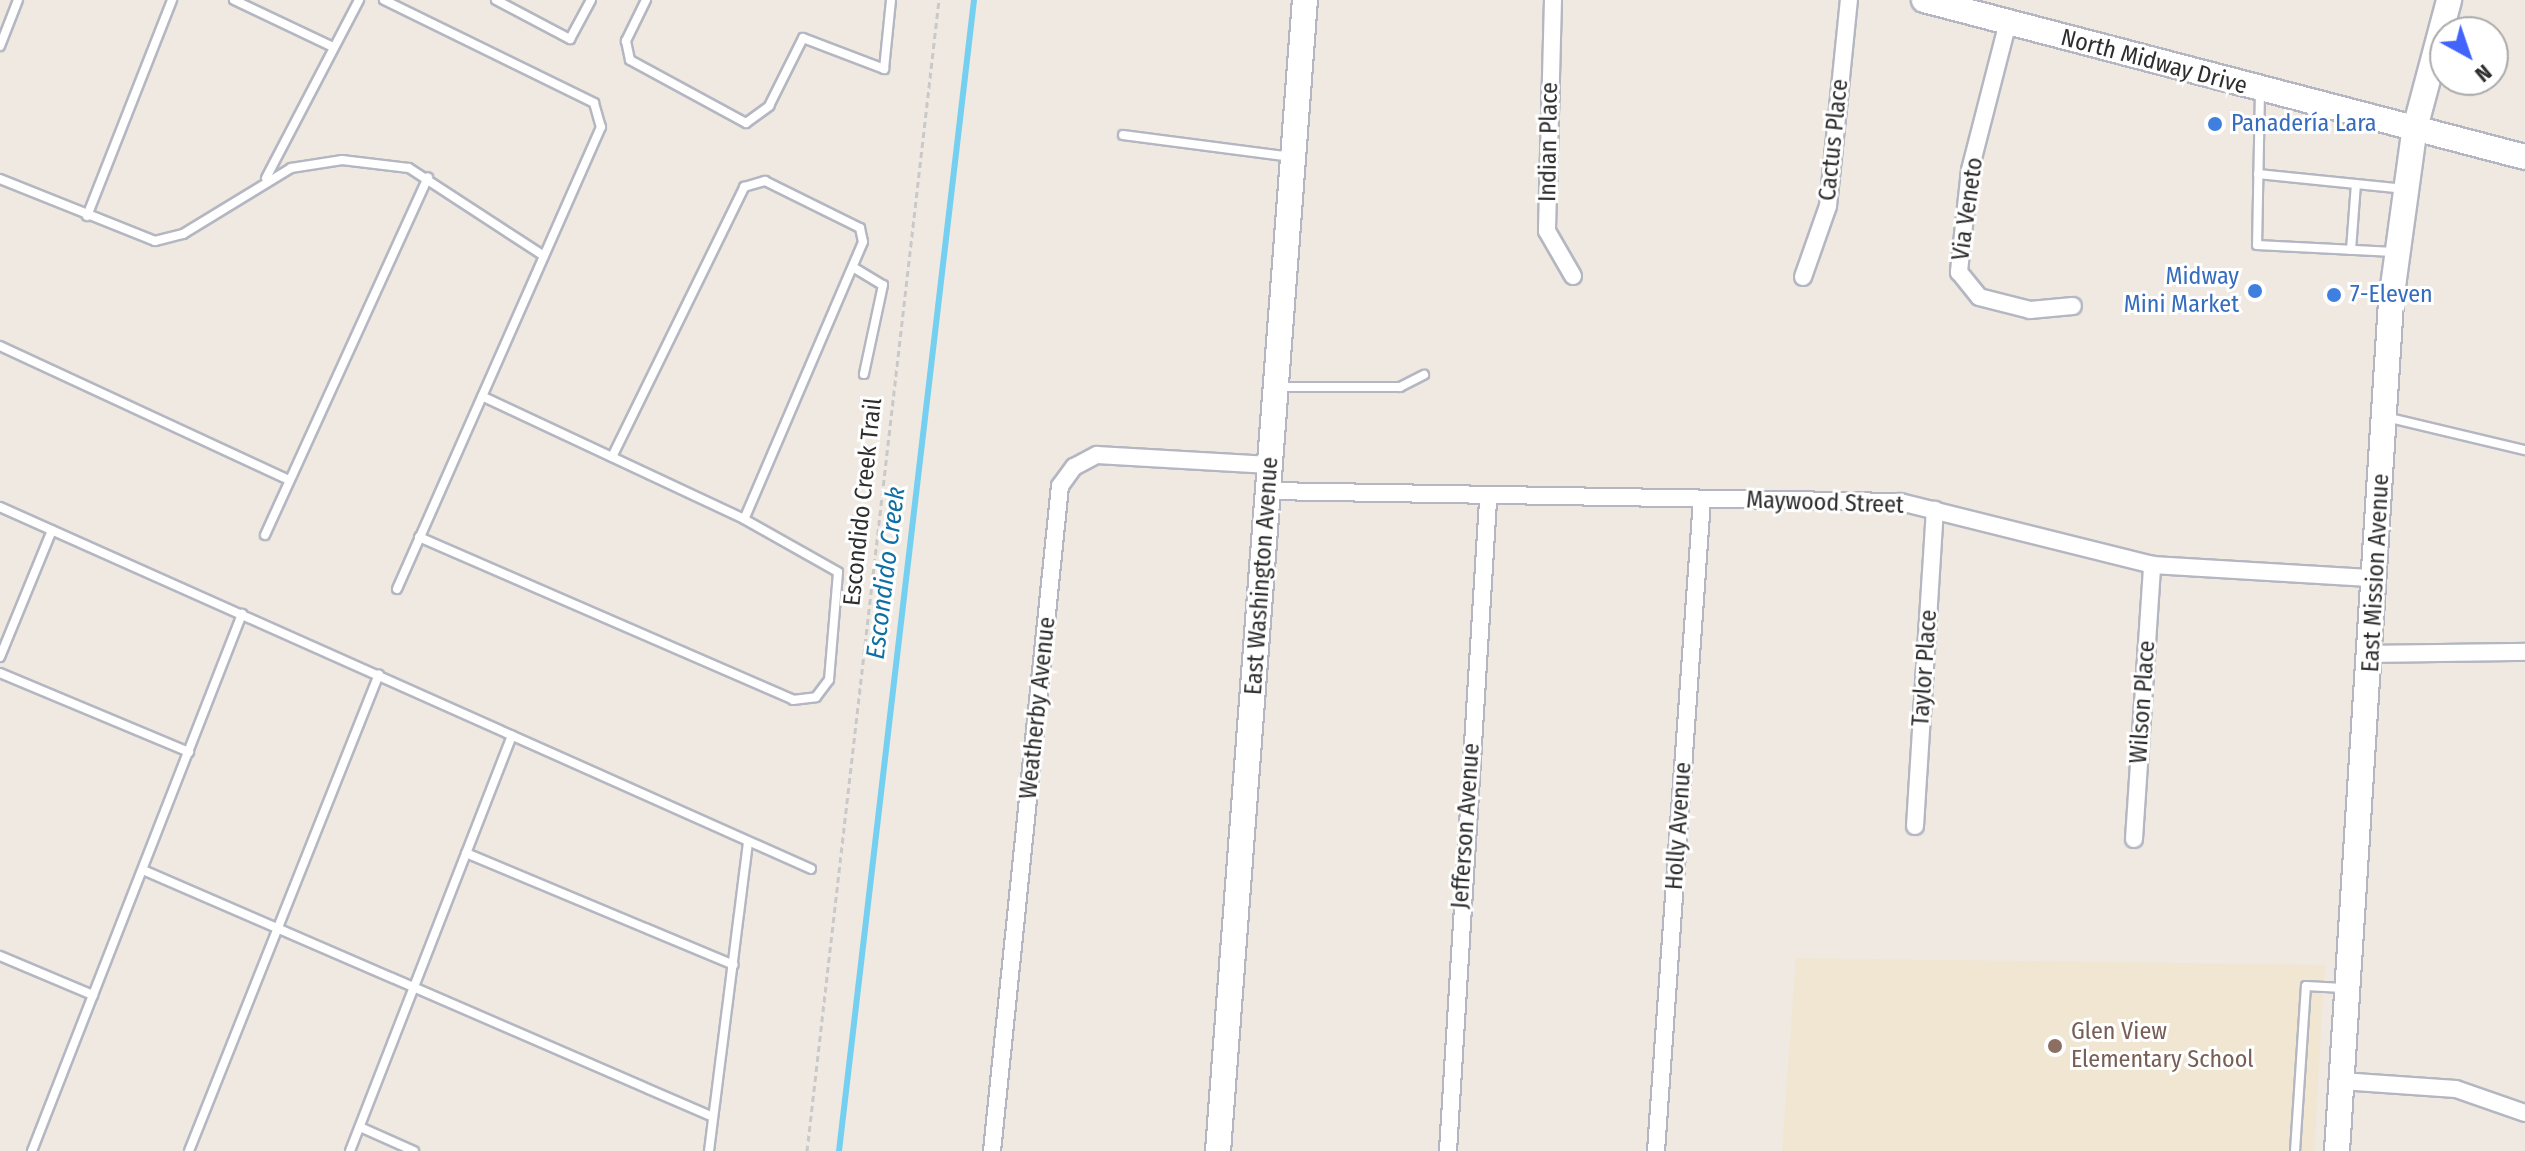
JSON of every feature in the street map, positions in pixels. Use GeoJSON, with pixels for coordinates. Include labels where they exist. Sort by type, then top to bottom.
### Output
{"type":"FeatureCollection","features":[{"type":"Feature","properties":{"kind":"main road","name":"East Washington Avenue"},"geometry":{"type":"LineString","coordinates":[[1218,1151],[1305,0]]}},
{"type":"Feature","properties":{"kind":"main road","name":"North Midway Drive"},"geometry":{"type":"LineString","coordinates":[[1924,0],[2414,132],[2525,157]]}},
{"type":"Feature","properties":{"kind":"main road","name":"East Mission Avenue"},"geometry":{"type":"LineString","coordinates":[[2337,1151],[2373,654],[2383,416],[2397,252],[2414,132],[2449,0]]}},
{"type":"Feature","properties":{"kind":"street","name":"Indian Place"},"geometry":{"type":"LineString","coordinates":[[1553,0],[1547,231],[1573,276]]}},
{"type":"Feature","properties":{"kind":"street","name":"Cactus Place"},"geometry":{"type":"LineString","coordinates":[[1803,277],[1828,206],[1849,0]]}},
{"type":"Feature","properties":{"kind":"street","name":"Via Veneto"},"geometry":{"type":"LineString","coordinates":[[2008,22],[1970,170],[1959,272],[1979,297],[2030,310],[2073,306]]}},
{"type":"Feature","properties":{"kind":"street","name":"Weatherby Avenue"},"geometry":{"type":"LineString","coordinates":[[992,1151],[1060,486],[1074,467],[1097,455],[1270,465]]}},
{"type":"Feature","properties":{"kind":"street","name":"Maywood Street"},"geometry":{"type":"LineString","coordinates":[[1268,491],[1488,500],[1900,502],[2152,565],[2374,578]]}},
{"type":"Feature","properties":{"kind":"street","name":"Jefferson Avenue"},"geometry":{"type":"LineString","coordinates":[[1448,1151],[1488,500]]}},
{"type":"Feature","properties":{"kind":"street","name":"Holly Avenue"},"geometry":{"type":"LineString","coordinates":[[1656,1151],[1702,500]]}},
{"type":"Feature","properties":{"kind":"street","name":"Taylor Place"},"geometry":{"type":"LineString","coordinates":[[1915,826],[1935,510]]}},
{"type":"Feature","properties":{"kind":"street","name":"Wilson Place"},"geometry":{"type":"LineString","coordinates":[[2134,839],[2152,565]]}},
{"type":"Feature","properties":{"kind":"street"},"geometry":{"type":"LineString","coordinates":[[2373,654],[2525,652]]}},
{"type":"Feature","properties":{"kind":"street"},"geometry":{"type":"LineString","coordinates":[[2341,1081],[2456,1089],[2525,1113]]}},
{"type":"Feature","properties":{"kind":"lane"},"geometry":{"type":"LineString","coordinates":[[0,46],[18,0]]}},
{"type":"Feature","properties":{"kind":"lane"},"geometry":{"type":"LineString","coordinates":[[87,216],[172,0]]}},
{"type":"Feature","properties":{"kind":"lane"},"geometry":{"type":"LineString","coordinates":[[234,0],[331,46]]}},
{"type":"Feature","properties":{"kind":"lane"},"geometry":{"type":"LineString","coordinates":[[266,178],[331,46],[359,0]]}},
{"type":"Feature","properties":{"kind":"lane"},"geometry":{"type":"LineString","coordinates":[[384,0],[594,103],[601,127],[397,589]]}},
{"type":"Feature","properties":{"kind":"lane"},"geometry":{"type":"LineString","coordinates":[[496,0],[570,39],[591,0]]}},
{"type":"Feature","properties":{"kind":"lane"},"geometry":{"type":"LineString","coordinates":[[646,0],[626,41],[630,60],[746,123],[769,106],[803,38],[884,69],[891,0]]}},
{"type":"Feature","properties":{"kind":"lane"},"geometry":{"type":"LineString","coordinates":[[2260,90],[2257,245],[2397,252]]}},
{"type":"Feature","properties":{"kind":"lane"},"geometry":{"type":"LineString","coordinates":[[1123,135],[1293,157]]}},
{"type":"Feature","properties":{"kind":"lane"},"geometry":{"type":"LineString","coordinates":[[0,179],[155,241],[183,234],[266,178],[342,160],[409,168],[428,177],[544,256]]}},
{"type":"Feature","properties":{"kind":"lane"},"geometry":{"type":"LineString","coordinates":[[2258,174],[2406,189]]}},
{"type":"Feature","properties":{"kind":"lane"},"geometry":{"type":"LineString","coordinates":[[265,535],[428,177]]}},
{"type":"Feature","properties":{"kind":"lane"},"geometry":{"type":"LineString","coordinates":[[612,457],[744,187],[765,181],[860,228],[863,242],[856,269],[744,519]]}},
{"type":"Feature","properties":{"kind":"lane"},"geometry":{"type":"LineString","coordinates":[[2351,250],[2356,184]]}},
{"type":"Feature","properties":{"kind":"lane"},"geometry":{"type":"LineString","coordinates":[[856,269],[883,285],[864,374]]}},
{"type":"Feature","properties":{"kind":"lane"},"geometry":{"type":"LineString","coordinates":[[0,346],[289,480]]}},
{"type":"Feature","properties":{"kind":"lane"},"geometry":{"type":"LineString","coordinates":[[1276,387],[1400,387],[1424,375]]}},
{"type":"Feature","properties":{"kind":"lane"},"geometry":{"type":"LineString","coordinates":[[419,537],[793,700],[816,697],[829,680],[838,572],[744,519],[482,396]]}},
{"type":"Feature","properties":{"kind":"lane"},"geometry":{"type":"LineString","coordinates":[[2383,416],[2525,450]]}},
{"type":"Feature","properties":{"kind":"lane"},"geometry":{"type":"LineString","coordinates":[[0,507],[811,869]]}},
{"type":"Feature","properties":{"kind":"lane"},"geometry":{"type":"LineString","coordinates":[[0,657],[52,530]]}},
{"type":"Feature","properties":{"kind":"lane"},"geometry":{"type":"LineString","coordinates":[[32,1151],[242,614]]}},
{"type":"Feature","properties":{"kind":"lane"},"geometry":{"type":"LineString","coordinates":[[0,673],[189,752]]}},
{"type":"Feature","properties":{"kind":"lane"},"geometry":{"type":"LineString","coordinates":[[189,1151],[379,674]]}},
{"type":"Feature","properties":{"kind":"lane"},"geometry":{"type":"LineString","coordinates":[[350,1151],[512,735]]}},
{"type":"Feature","properties":{"kind":"lane"},"geometry":{"type":"LineString","coordinates":[[709,1151],[748,842]]}},
{"type":"Feature","properties":{"kind":"lane"},"geometry":{"type":"LineString","coordinates":[[466,853],[734,965]]}},
{"type":"Feature","properties":{"kind":"lane"},"geometry":{"type":"LineString","coordinates":[[143,870],[275,930],[713,1117]]}},
{"type":"Feature","properties":{"kind":"lane"},"geometry":{"type":"LineString","coordinates":[[0,956],[93,995]]}},
{"type":"Feature","properties":{"kind":"lane"},"geometry":{"type":"LineString","coordinates":[[2295,1151],[2306,986],[2348,988]]}},
{"type":"Feature","properties":{"kind":"lane"},"geometry":{"type":"LineString","coordinates":[[360,1127],[414,1151]]}},
{"type":"Feature","properties":{"kind":"path","name":"Escondido Creek Trail"},"geometry":{"type":"LineString","coordinates":[[807,1151],[939,0]]}},
{"type":"Feature","properties":{"kind":"shaded area","name":"Glen View Elementary School"},"geometry":{"type":"Polygon","coordinates":[[[1796,958],[2325,965],[2314,1151],[1782,1151],[1796,958]]]}},
{"type":"Feature","properties":{"kind":"waterway","name":"Escondido Creek"},"geometry":{"type":"LineString","coordinates":[[839,1151],[974,0]]}},
{"type":"Feature","properties":{"kind":"place","name":"Panadería Lara"},"geometry":{"type":"Point","coordinates":[2215,124]}},
{"type":"Feature","properties":{"kind":"place","name":"Midway Mini Market"},"geometry":{"type":"Point","coordinates":[2255,291]}},
{"type":"Feature","properties":{"kind":"place","name":"7-Eleven"},"geometry":{"type":"Point","coordinates":[2334,295]}},
{"type":"Feature","properties":{"kind":"place","name":"Glen View Elementary School"},"geometry":{"type":"Point","coordinates":[2055,1046]}}]}
